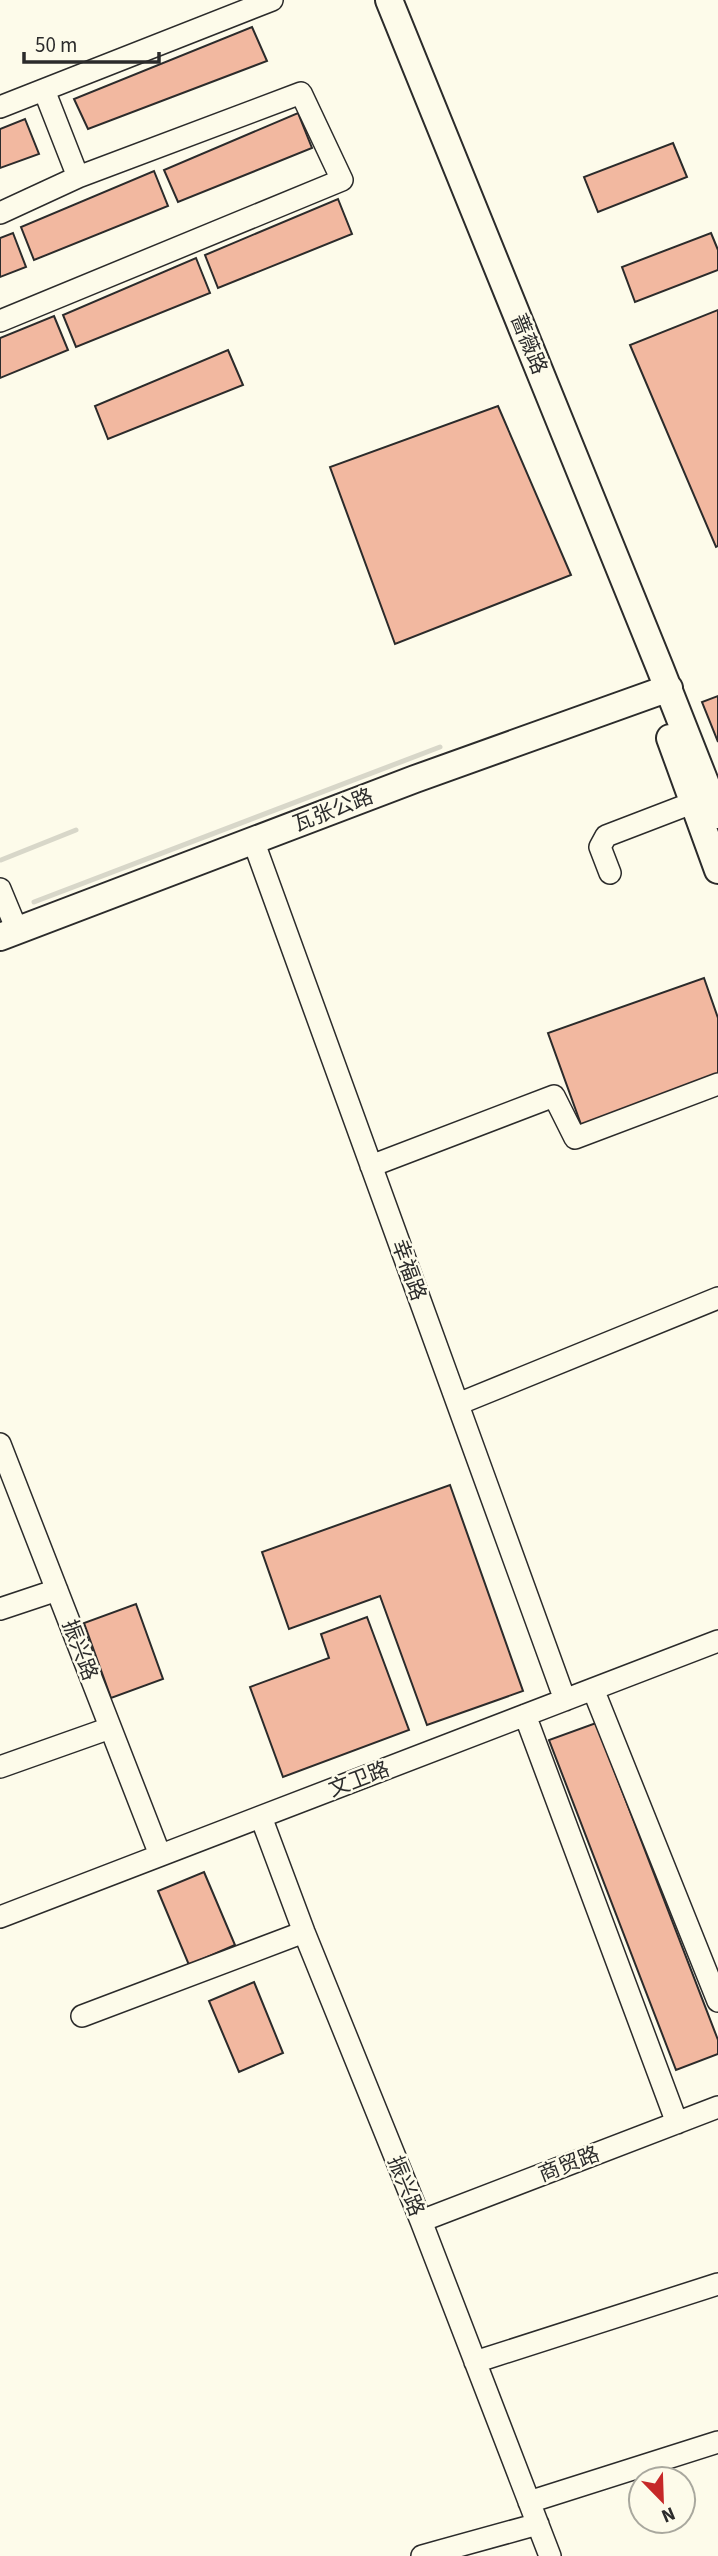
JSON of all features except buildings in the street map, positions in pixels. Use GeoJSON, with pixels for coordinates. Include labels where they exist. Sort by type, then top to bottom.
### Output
{"type":"FeatureCollection","features":[{"type":"Feature","properties":{"kind":"main road","name":"蔷薇路"},"geometry":{"type":"LineString","coordinates":[[389,0],[718,816]]}},
{"type":"Feature","properties":{"kind":"main road","name":"蔷薇路"},"geometry":{"type":"LineString","coordinates":[[668,688],[665,725],[718,870]]}},
{"type":"Feature","properties":{"kind":"main road","name":"瓦张公路"},"geometry":{"type":"LineString","coordinates":[[8,934],[415,779],[668,688]]}},
{"type":"Feature","properties":{"kind":"street"},"geometry":{"type":"LineString","coordinates":[[0,107],[272,0]]}},
{"type":"Feature","properties":{"kind":"street"},"geometry":{"type":"LineString","coordinates":[[44,90],[78,177]]}},
{"type":"Feature","properties":{"kind":"street"},"geometry":{"type":"LineString","coordinates":[[0,213],[78,177],[301,93],[342,180],[0,321]]}},
{"type":"Feature","properties":{"kind":"street"},"geometry":{"type":"LineString","coordinates":[[610,873],[600,847],[606,836],[692,803]]}},
{"type":"Feature","properties":{"kind":"street","name":"幸福路"},"geometry":{"type":"LineString","coordinates":[[253,841],[565,1700]]}},
{"type":"Feature","properties":{"kind":"street"},"geometry":{"type":"LineString","coordinates":[[0,889],[8,934]]}},
{"type":"Feature","properties":{"kind":"street"},"geometry":{"type":"LineString","coordinates":[[371,1166],[554,1096],[575,1138],[718,1084]]}},
{"type":"Feature","properties":{"kind":"street"},"geometry":{"type":"LineString","coordinates":[[458,1404],[718,1298]]}},
{"type":"Feature","properties":{"kind":"street","name":"振兴路"},"geometry":{"type":"LineString","coordinates":[[0,1444],[160,1855]]}},
{"type":"Feature","properties":{"kind":"street"},"geometry":{"type":"LineString","coordinates":[[0,1609],[57,1590]]}},
{"type":"Feature","properties":{"kind":"street","name":"文卫路"},"geometry":{"type":"LineString","coordinates":[[0,1917],[718,1641]]}},
{"type":"Feature","properties":{"kind":"street"},"geometry":{"type":"LineString","coordinates":[[593,1689],[718,2001]]}},
{"type":"Feature","properties":{"kind":"street"},"geometry":{"type":"LineString","coordinates":[[524,1715],[677,2123]]}},
{"type":"Feature","properties":{"kind":"street"},"geometry":{"type":"LineString","coordinates":[[0,1767],[110,1728]]}},
{"type":"Feature","properties":{"kind":"street","name":"振兴路"},"geometry":{"type":"LineString","coordinates":[[261,1817],[550,2556]]}},
{"type":"Feature","properties":{"kind":"street"},"geometry":{"type":"LineString","coordinates":[[82,2016],[304,1932]]}},
{"type":"Feature","properties":{"kind":"street","name":"商贸路"},"geometry":{"type":"LineString","coordinates":[[421,2221],[718,2107]]}},
{"type":"Feature","properties":{"kind":"street"},"geometry":{"type":"LineString","coordinates":[[475,2362],[718,2284]]}},
{"type":"Feature","properties":{"kind":"street"},"geometry":{"type":"LineString","coordinates":[[529,2502],[718,2442]]}},
{"type":"Feature","properties":{"kind":"street"},"geometry":{"type":"LineString","coordinates":[[422,2556],[538,2524]]}},
{"type":"Feature","properties":{"kind":"waterway"},"geometry":{"type":"LineString","coordinates":[[34,902],[440,747]]}},
{"type":"Feature","properties":{"kind":"waterway"},"geometry":{"type":"LineString","coordinates":[[1,860],[76,830]]}}]}
